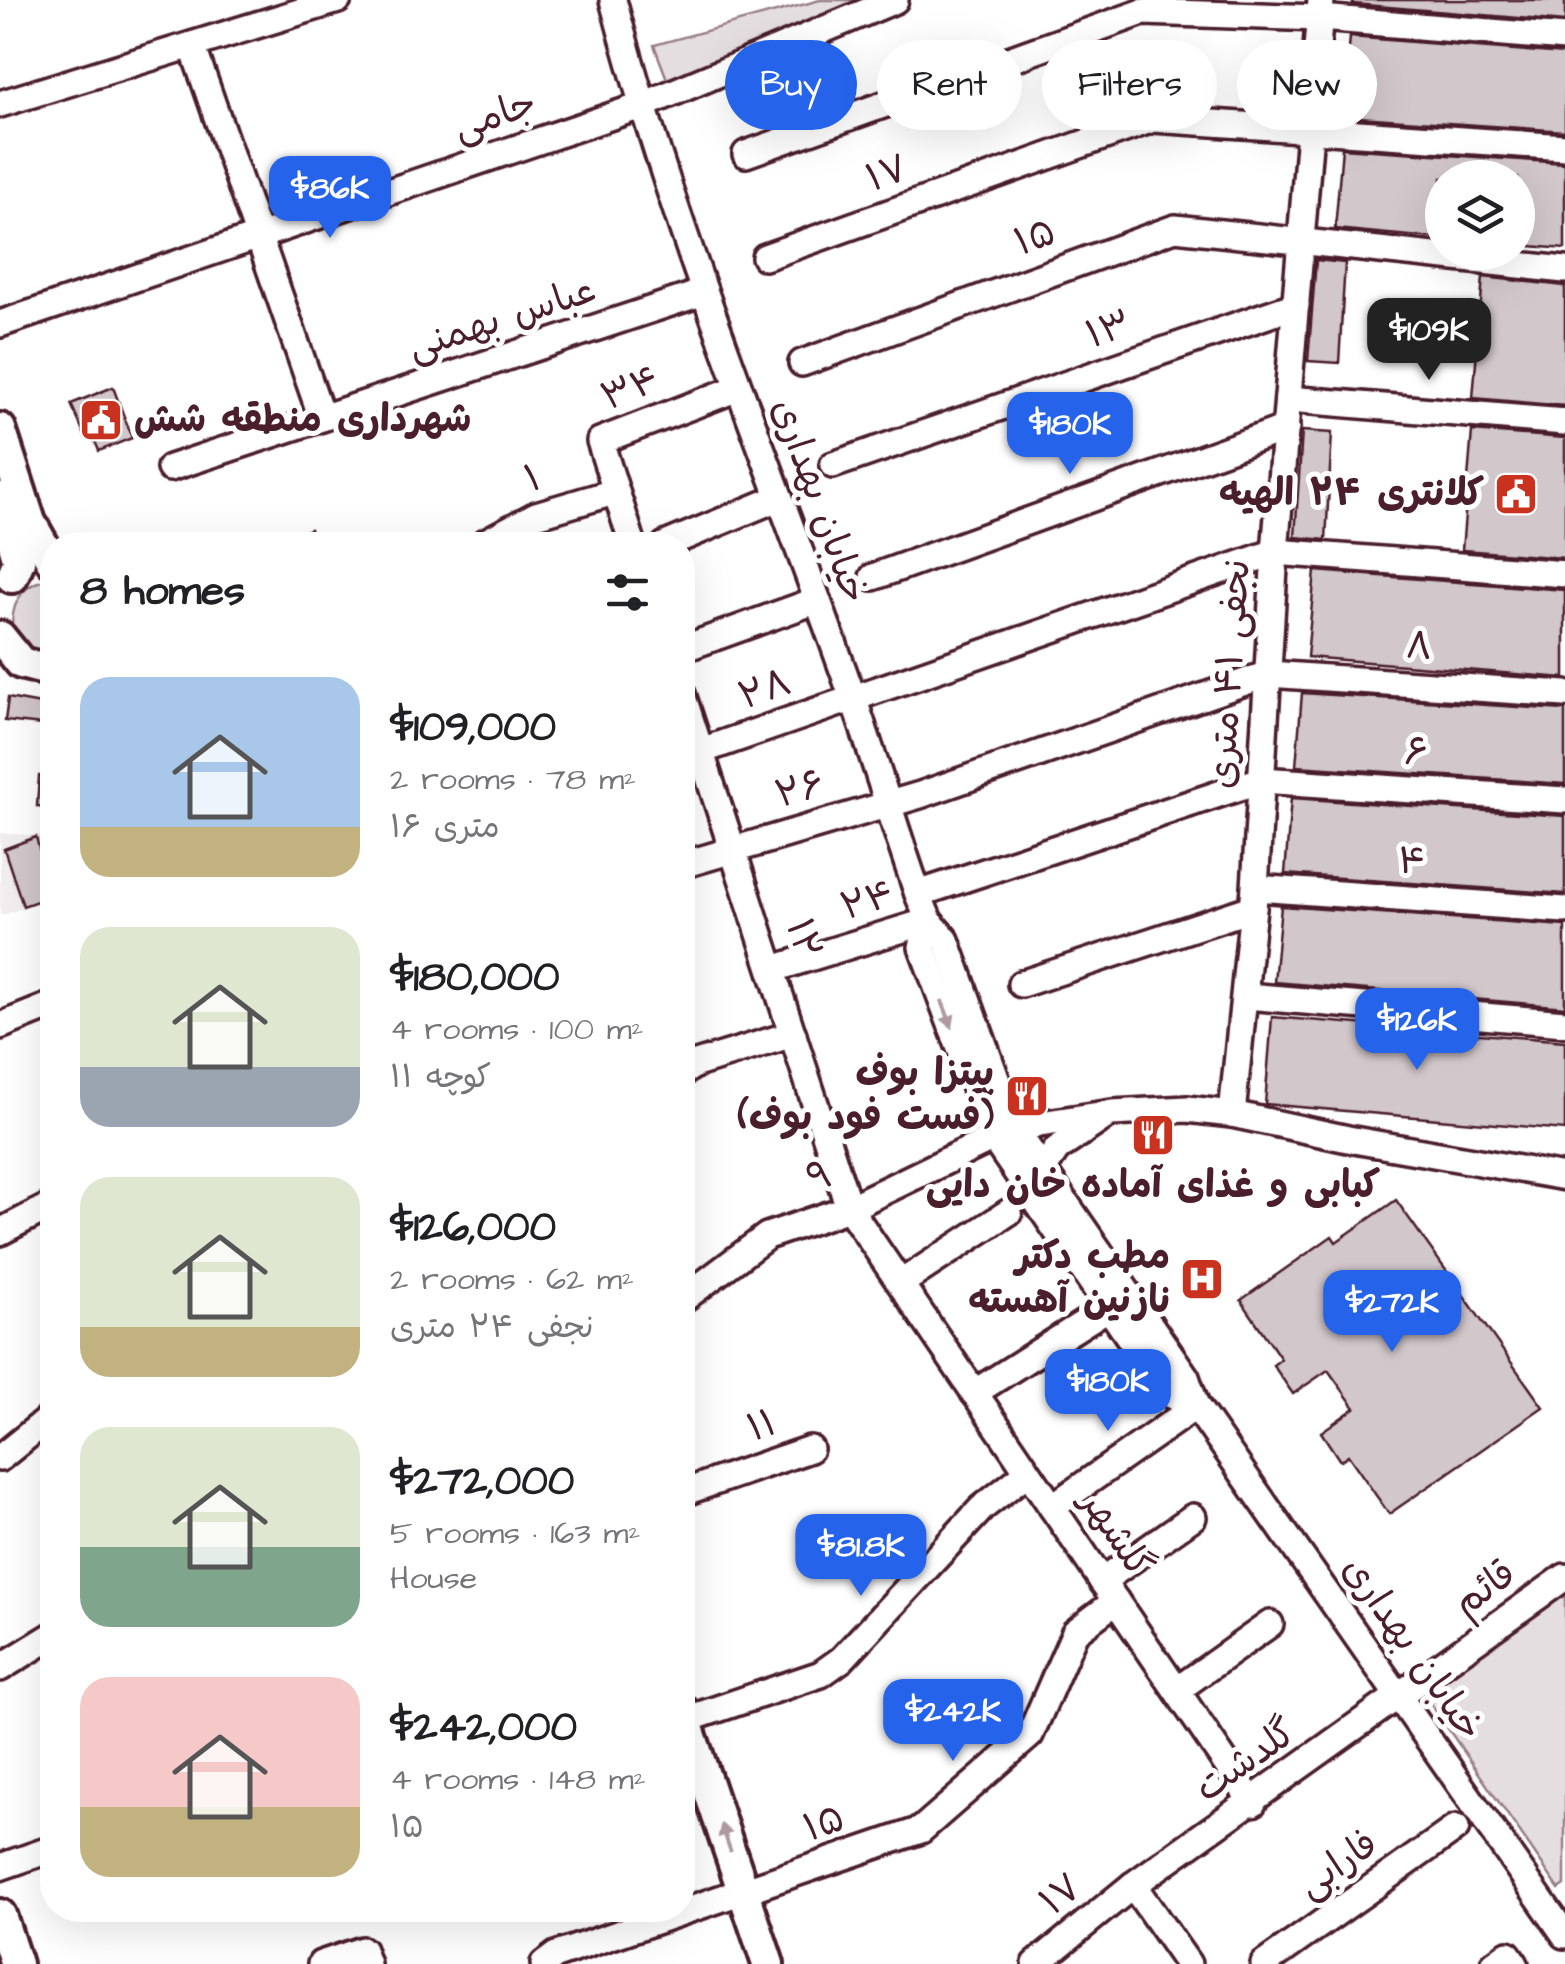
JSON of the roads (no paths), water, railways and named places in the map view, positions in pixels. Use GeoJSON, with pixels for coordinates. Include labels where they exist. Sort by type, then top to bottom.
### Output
{"type":"FeatureCollection","features":[{"type":"Feature","properties":{"kind":"main road"},"geometry":{"type":"LineString","coordinates":[[0,429],[30,522],[40,540]]}},
{"type":"Feature","properties":{"kind":"main road"},"geometry":{"type":"LineString","coordinates":[[0,498],[19,561],[6,586]]}},
{"type":"Feature","properties":{"kind":"main road"},"geometry":{"type":"LineString","coordinates":[[6,586],[40,563]]}},
{"type":"Feature","properties":{"kind":"main road"},"geometry":{"type":"LineString","coordinates":[[4,652],[40,670]]}},
{"type":"Feature","properties":{"kind":"main road"},"geometry":{"type":"LineString","coordinates":[[695,1749],[768,1964]]}},
{"type":"Feature","properties":{"kind":"main road"},"geometry":{"type":"LineString","coordinates":[[0,1915],[16,1964]]}},
{"type":"Feature","properties":{"kind":"street"},"geometry":{"type":"LineString","coordinates":[[0,105],[338,0]]}},
{"type":"Feature","properties":{"kind":"street","name":"خیابان بهداری"},"geometry":{"type":"LineString","coordinates":[[613,0],[641,106],[704,292],[853,698],[929,922],[922,947],[1004,1133],[1106,1309],[1166,1394],[1196,1406]]}},
{"type":"Feature","properties":{"kind":"street","name":"جامی"},"geometry":{"type":"LineString","coordinates":[[0,324],[641,106],[895,0]]}},
{"type":"Feature","properties":{"kind":"street"},"geometry":{"type":"LineString","coordinates":[[746,154],[1142,12],[1321,9],[1565,38]]}},
{"type":"Feature","properties":{"kind":"street","name":"نجفی ۴۱ متری"},"geometry":{"type":"LineString","coordinates":[[1318,40],[1321,9]]}},
{"type":"Feature","properties":{"kind":"street"},"geometry":{"type":"LineString","coordinates":[[192,45],[322,418]]}},
{"type":"Feature","properties":{"kind":"street","name":"۱۷"},"geometry":{"type":"LineString","coordinates":[[765,257],[1153,119],[1237,123]]}},
{"type":"Feature","properties":{"kind":"street","name":"نجفی ۴۱ متری"},"geometry":{"type":"LineString","coordinates":[[1232,1114],[1254,898],[1275,552],[1311,130]]}},
{"type":"Feature","properties":{"kind":"street","name":"۱۷"},"geometry":{"type":"LineString","coordinates":[[1359,130],[1565,147]]}},
{"type":"Feature","properties":{"kind":"street","name":"۱۵"},"geometry":{"type":"LineString","coordinates":[[802,363],[1174,228],[1565,270]]}},
{"type":"Feature","properties":{"kind":"street","name":"عباس بهمنی"},"geometry":{"type":"LineString","coordinates":[[170,468],[704,292]]}},
{"type":"Feature","properties":{"kind":"street","name":"۱۳"},"geometry":{"type":"LineString","coordinates":[[832,465],[1296,305]]}},
{"type":"Feature","properties":{"kind":"street","name":"۳۴"},"geometry":{"type":"LineString","coordinates":[[614,492],[600,441],[738,388]]}},
{"type":"Feature","properties":{"kind":"street"},"geometry":{"type":"LineString","coordinates":[[1288,399],[1565,422]]}},
{"type":"Feature","properties":{"kind":"street"},"geometry":{"type":"LineString","coordinates":[[873,577],[1286,428]]}},
{"type":"Feature","properties":{"kind":"street"},"geometry":{"type":"LineString","coordinates":[[614,492],[629,532]]}},
{"type":"Feature","properties":{"kind":"street","name":"۱"},"geometry":{"type":"LineString","coordinates":[[505,532],[536,516],[614,492]]}},
{"type":"Feature","properties":{"kind":"street"},"geometry":{"type":"LineString","coordinates":[[695,533],[778,498]]}},
{"type":"Feature","properties":{"kind":"street"},"geometry":{"type":"LineString","coordinates":[[1275,552],[1565,574]]}},
{"type":"Feature","properties":{"kind":"street","name":"۲۸"},"geometry":{"type":"LineString","coordinates":[[702,752],[1275,552]]}},
{"type":"Feature","properties":{"kind":"street"},"geometry":{"type":"LineString","coordinates":[[695,644],[815,601]]}},
{"type":"Feature","properties":{"kind":"street","name":"۸"},"geometry":{"type":"LineString","coordinates":[[1268,674],[1565,694]]}},
{"type":"Feature","properties":{"kind":"street","name":"۲۶"},"geometry":{"type":"LineString","coordinates":[[695,861],[887,805],[1268,674]]}},
{"type":"Feature","properties":{"kind":"street","name":"۱۲"},"geometry":{"type":"LineString","coordinates":[[695,732],[848,1208]]}},
{"type":"Feature","properties":{"kind":"street"},"geometry":{"type":"LineString","coordinates":[[918,894],[1261,780]]}},
{"type":"Feature","properties":{"kind":"street","name":"۶"},"geometry":{"type":"LineString","coordinates":[[1261,780],[1565,800]]}},
{"type":"Feature","properties":{"kind":"street"},"geometry":{"type":"LineString","coordinates":[[1021,984],[1254,898]]}},
{"type":"Feature","properties":{"kind":"street","name":"۴"},"geometry":{"type":"LineString","coordinates":[[1254,898],[1565,910]]}},
{"type":"Feature","properties":{"kind":"street","name":"۲۴"},"geometry":{"type":"LineString","coordinates":[[773,970],[929,922]]}},
{"type":"Feature","properties":{"kind":"street"},"geometry":{"type":"LineString","coordinates":[[1246,996],[1565,1023]]}},
{"type":"Feature","properties":{"kind":"street"},"geometry":{"type":"LineString","coordinates":[[0,1026],[40,1011]]}},
{"type":"Feature","properties":{"kind":"street"},"geometry":{"type":"LineString","coordinates":[[695,1065],[793,1034]]}},
{"type":"Feature","properties":{"kind":"street","name":"۹"},"geometry":{"type":"LineString","coordinates":[[695,1290],[767,1236],[848,1208],[1004,1133],[1112,1112],[1187,1109],[1232,1114],[1348,1139],[1565,1176]]}},
{"type":"Feature","properties":{"kind":"street"},"geometry":{"type":"LineString","coordinates":[[1034,1181],[1057,1149],[1112,1112]]}},
{"type":"Feature","properties":{"kind":"street","name":"خیابان بهداری"},"geometry":{"type":"LineString","coordinates":[[1034,1181],[1186,1377],[1196,1406],[1561,1920]]}},
{"type":"Feature","properties":{"kind":"street","name":"گلشهر"},"geometry":{"type":"LineString","coordinates":[[848,1208],[1253,1803]]}},
{"type":"Feature","properties":{"kind":"street"},"geometry":{"type":"LineString","coordinates":[[0,1232],[40,1211]]}},
{"type":"Feature","properties":{"kind":"street"},"geometry":{"type":"LineString","coordinates":[[901,1283],[1009,1212]]}},
{"type":"Feature","properties":{"kind":"street"},"geometry":{"type":"LineString","coordinates":[[974,1392],[1106,1309]]}},
{"type":"Feature","properties":{"kind":"street"},"geometry":{"type":"LineString","coordinates":[[1052,1507],[1196,1406]]}},
{"type":"Feature","properties":{"kind":"street"},"geometry":{"type":"LineString","coordinates":[[0,1458],[40,1426]]}},
{"type":"Feature","properties":{"kind":"street","name":"۱۱"},"geometry":{"type":"LineString","coordinates":[[695,1488],[810,1448]]}},
{"type":"Feature","properties":{"kind":"street"},"geometry":{"type":"LineString","coordinates":[[695,1714],[822,1674],[842,1659],[982,1508],[1028,1472]]}},
{"type":"Feature","properties":{"kind":"street"},"geometry":{"type":"LineString","coordinates":[[1109,1591],[1193,1517]]}},
{"type":"Feature","properties":{"kind":"street","name":"قائم"},"geometry":{"type":"LineString","coordinates":[[1400,1697],[1565,1577]]}},
{"type":"Feature","properties":{"kind":"street","name":"۱۵"},"geometry":{"type":"LineString","coordinates":[[744,1891],[921,1830],[1030,1736],[1075,1632],[1109,1591]]}},
{"type":"Feature","properties":{"kind":"street"},"geometry":{"type":"LineString","coordinates":[[1177,1690],[1270,1624]]}},
{"type":"Feature","properties":{"kind":"street"},"geometry":{"type":"LineString","coordinates":[[0,1668],[40,1643]]}},
{"type":"Feature","properties":{"kind":"street","name":"گلدشت"},"geometry":{"type":"LineString","coordinates":[[1133,1884],[1400,1697]]}},
{"type":"Feature","properties":{"kind":"street","name":"فارابی"},"geometry":{"type":"LineString","coordinates":[[1264,1964],[1456,1828]]}},
{"type":"Feature","properties":{"kind":"street"},"geometry":{"type":"LineString","coordinates":[[0,1867],[40,1853]]}},
{"type":"Feature","properties":{"kind":"street"},"geometry":{"type":"LineString","coordinates":[[1133,1884],[1188,1964]]}},
{"type":"Feature","properties":{"kind":"street","name":"۱۷"},"geometry":{"type":"LineString","coordinates":[[1036,1964],[1133,1884]]}},
{"type":"Feature","properties":{"kind":"street"},"geometry":{"type":"LineString","coordinates":[[695,1908],[744,1891]]}},
{"type":"Feature","properties":{"kind":"street"},"geometry":{"type":"LineString","coordinates":[[544,1964],[556,1955],[653,1922]]}},
{"type":"Feature","properties":{"kind":"street"},"geometry":{"type":"LineString","coordinates":[[321,1964],[364,1957]]}},
{"type":"Feature","properties":{"kind":"place","name":"شهرداری منطقه شش"},"geometry":{"type":"Point","coordinates":[101,420]}},
{"type":"Feature","properties":{"kind":"place","name":"کلانتری ۲۴ الهیه"},"geometry":{"type":"Point","coordinates":[1516,494]}},
{"type":"Feature","properties":{"kind":"place","name":"پیتزا بوف (فست فود بوف)"},"geometry":{"type":"Point","coordinates":[1027,1096]}},
{"type":"Feature","properties":{"kind":"place","name":"کبابی و غذای آماده خان دایی"},"geometry":{"type":"Point","coordinates":[1153,1135]}},
{"type":"Feature","properties":{"kind":"place","name":"مطب دکتر نازنین آهسته"},"geometry":{"type":"Point","coordinates":[1202,1279]}}]}
